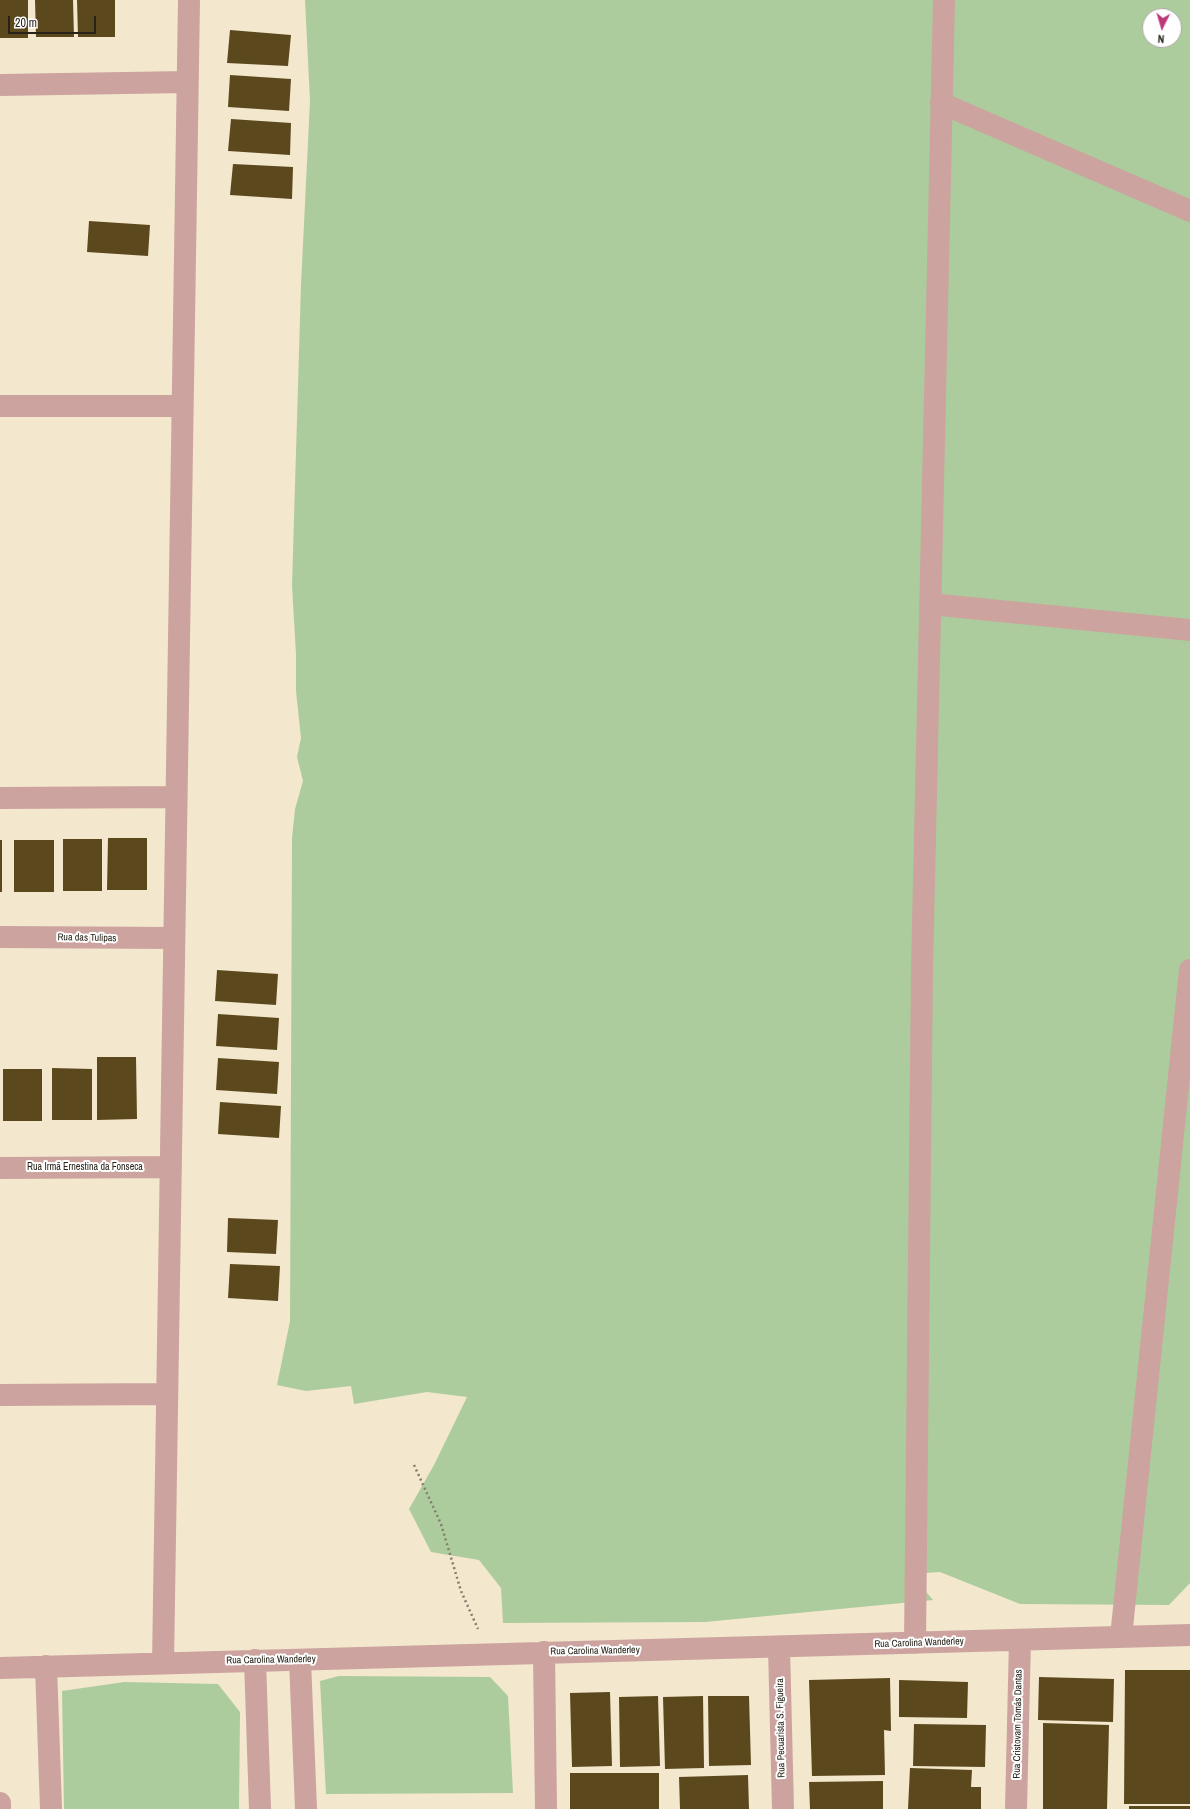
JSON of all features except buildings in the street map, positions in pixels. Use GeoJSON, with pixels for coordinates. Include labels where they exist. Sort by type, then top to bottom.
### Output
{"type":"FeatureCollection","features":[{"type":"Feature","properties":{"kind":"street"},"geometry":{"type":"LineString","coordinates":[[162,1663],[189,0]]}},
{"type":"Feature","properties":{"kind":"street"},"geometry":{"type":"LineString","coordinates":[[915,1643],[922,960],[944,0]]}},
{"type":"Feature","properties":{"kind":"street"},"geometry":{"type":"LineString","coordinates":[[0,85],[187,82]]}},
{"type":"Feature","properties":{"kind":"street"},"geometry":{"type":"LineString","coordinates":[[941,103],[1190,210]]}},
{"type":"Feature","properties":{"kind":"street"},"geometry":{"type":"LineString","coordinates":[[0,406],[182,406]]}},
{"type":"Feature","properties":{"kind":"street"},"geometry":{"type":"LineString","coordinates":[[930,604],[1190,630]]}},
{"type":"Feature","properties":{"kind":"street"},"geometry":{"type":"LineString","coordinates":[[0,798],[176,797]]}},
{"type":"Feature","properties":{"kind":"street","name":"Rua das Tulipas"},"geometry":{"type":"LineString","coordinates":[[0,937],[174,938]]}},
{"type":"Feature","properties":{"kind":"street"},"geometry":{"type":"LineString","coordinates":[[1121,1637],[1190,970]]}},
{"type":"Feature","properties":{"kind":"street","name":"Rua Irmã Ernestina da Fonseca"},"geometry":{"type":"LineString","coordinates":[[0,1168],[170,1167]]}},
{"type":"Feature","properties":{"kind":"street"},"geometry":{"type":"LineString","coordinates":[[0,1395],[167,1394]]}},
{"type":"Feature","properties":{"kind":"street","name":"Rua Carolina Wanderley"},"geometry":{"type":"LineString","coordinates":[[0,1668],[300,1660],[488,1653],[779,1647],[1190,1635]]}},
{"type":"Feature","properties":{"kind":"street","name":"Rua Cristovam Tomás Dantas"},"geometry":{"type":"LineString","coordinates":[[1016,1809],[1020,1640]]}},
{"type":"Feature","properties":{"kind":"street","name":"Rua Pecuarista S. Figueira"},"geometry":{"type":"LineString","coordinates":[[779,1647],[783,1809]]}},
{"type":"Feature","properties":{"kind":"street"},"geometry":{"type":"LineString","coordinates":[[544,1652],[546,1809]]}},
{"type":"Feature","properties":{"kind":"street"},"geometry":{"type":"LineString","coordinates":[[255,1660],[260,1809]]}},
{"type":"Feature","properties":{"kind":"street"},"geometry":{"type":"LineString","coordinates":[[300,1660],[306,1809]]}},
{"type":"Feature","properties":{"kind":"street"},"geometry":{"type":"LineString","coordinates":[[46,1666],[51,1809]]}},
{"type":"Feature","properties":{"kind":"street"},"geometry":{"type":"LineString","coordinates":[[0,1803],[0,1809]]}},
{"type":"Feature","properties":{"kind":"path"},"geometry":{"type":"LineString","coordinates":[[414,1465],[442,1524],[461,1591],[488,1653]]}},
{"type":"Feature","properties":{"kind":"green space"},"geometry":{"type":"Polygon","coordinates":[[[305,0],[1190,0],[1190,1583],[1169,1605],[1020,1604],[940,1572],[911,1574],[933,1600],[705,1622],[503,1623],[501,1588],[479,1560],[431,1552],[409,1509],[434,1465],[467,1397],[427,1392],[354,1404],[351,1386],[306,1391],[277,1385],[290,1321],[292,838],[295,809],[303,781],[297,757],[301,738],[296,691],[296,654],[292,586],[301,285],[310,101],[305,0]]]}},
{"type":"Feature","properties":{"kind":"green space"},"geometry":{"type":"Polygon","coordinates":[[[339,1676],[490,1677],[508,1696],[513,1793],[326,1794],[320,1681],[339,1676]]]}},
{"type":"Feature","properties":{"kind":"green space"},"geometry":{"type":"Polygon","coordinates":[[[124,1682],[218,1684],[240,1712],[239,1809],[64,1809],[62,1691],[124,1682]]]}}]}
